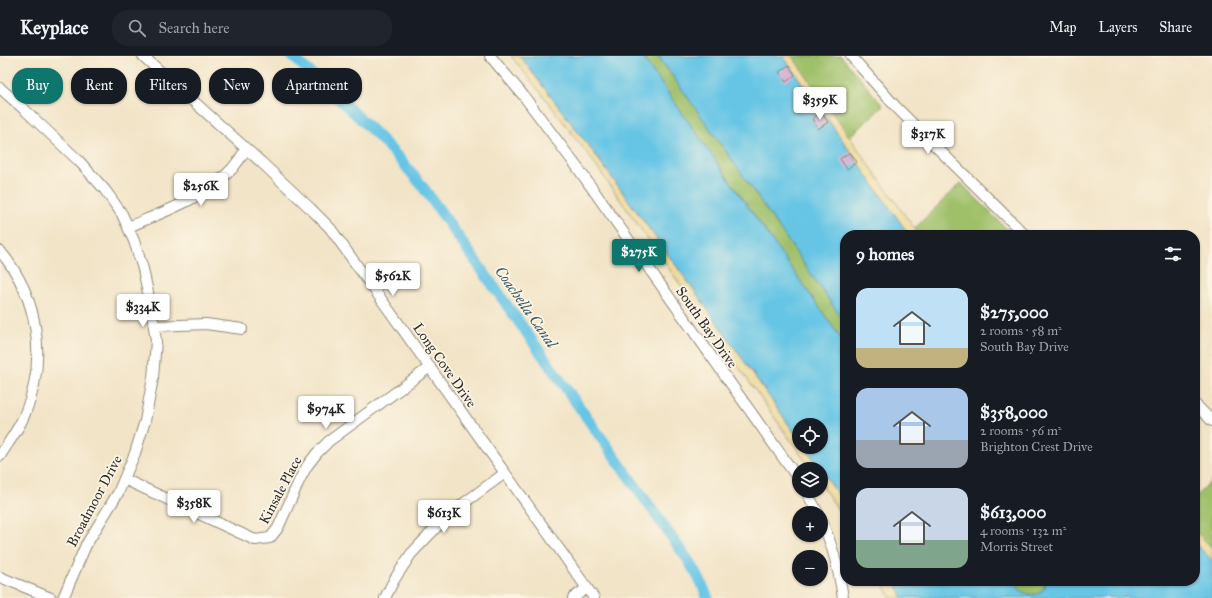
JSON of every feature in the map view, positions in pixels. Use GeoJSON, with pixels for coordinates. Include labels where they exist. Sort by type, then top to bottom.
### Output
{"type":"FeatureCollection","features":[{"type":"Feature","properties":{"kind":"street","name":"Long Cove Drive"},"geometry":{"type":"LineString","coordinates":[[143,56],[246,149],[330,228],[594,598]]}},
{"type":"Feature","properties":{"kind":"street","name":"South Bay Drive"},"geometry":{"type":"LineString","coordinates":[[490,56],[523,95],[572,160],[792,470]]}},
{"type":"Feature","properties":{"kind":"street"},"geometry":{"type":"LineString","coordinates":[[852,56],[896,107],[1020,230]]}},
{"type":"Feature","properties":{"kind":"street","name":"Broadmoor Drive"},"geometry":{"type":"LineString","coordinates":[[0,88],[79,161],[105,190],[122,214],[134,241],[143,269],[156,341],[153,378],[145,421],[136,453],[118,493],[86,545],[62,598]]}},
{"type":"Feature","properties":{"kind":"street"},"geometry":{"type":"LineString","coordinates":[[128,227],[192,200],[214,185],[233,168],[246,149]]}},
{"type":"Feature","properties":{"kind":"street"},"geometry":{"type":"LineString","coordinates":[[0,251],[18,274],[26,294],[35,319],[37,345],[36,378],[30,397],[23,417],[0,456]]}},
{"type":"Feature","properties":{"kind":"street"},"geometry":{"type":"LineString","coordinates":[[154,326],[206,324],[242,330]]}},
{"type":"Feature","properties":{"kind":"street","name":"Kinsale Place"},"geometry":{"type":"LineString","coordinates":[[124,479],[255,540],[270,538],[278,528],[300,478],[317,453],[329,441],[430,367]]}},
{"type":"Feature","properties":{"kind":"street"},"geometry":{"type":"LineString","coordinates":[[1200,409],[1212,421]]}},
{"type":"Feature","properties":{"kind":"street"},"geometry":{"type":"LineString","coordinates":[[385,598],[394,580],[411,554],[448,514],[505,473]]}},
{"type":"Feature","properties":{"kind":"street"},"geometry":{"type":"LineString","coordinates":[[828,538],[840,576]]}},
{"type":"Feature","properties":{"kind":"street"},"geometry":{"type":"LineString","coordinates":[[0,577],[51,598]]}},
{"type":"Feature","properties":{"kind":"street"},"geometry":{"type":"LineString","coordinates":[[842,586],[844,598]]}},
{"type":"Feature","properties":{"kind":"street"},"geometry":{"type":"LineString","coordinates":[[573,598],[587,588]]}},
{"type":"Feature","properties":{"kind":"green space"},"geometry":{"type":"Polygon","coordinates":[[[642,56],[658,56],[706,122],[840,316],[840,337],[642,56]]]}},
{"type":"Feature","properties":{"kind":"green space"},"geometry":{"type":"Polygon","coordinates":[[[792,56],[841,56],[883,106],[849,137],[792,56]]]}},
{"type":"Feature","properties":{"kind":"green space"},"geometry":{"type":"Polygon","coordinates":[[[961,183],[1008,230],[915,230],[914,229],[961,183]]]}},
{"type":"Feature","properties":{"kind":"green space"},"geometry":{"type":"Polygon","coordinates":[[[1212,480],[1212,548],[1200,536],[1200,492],[1212,480]]]}},
{"type":"Feature","properties":{"kind":"green space"},"geometry":{"type":"Polygon","coordinates":[[[1017,586],[1045,586],[1043,590],[1036,594],[1027,594],[1017,586]]]}},
{"type":"Feature","properties":{"kind":"sand"},"geometry":{"type":"Polygon","coordinates":[[[511,56],[520,56],[594,153],[694,290],[792,429],[792,442],[587,153],[511,56]]]}},
{"type":"Feature","properties":{"kind":"sand"},"geometry":{"type":"Polygon","coordinates":[[[783,56],[792,56],[915,230],[905,230],[783,56]]]}},
{"type":"Feature","properties":{"kind":"sand"},"geometry":{"type":"Polygon","coordinates":[[[800,454],[810,454],[816,462],[806,462],[800,454]]]}},
{"type":"Feature","properties":{"kind":"sand"},"geometry":{"type":"Polygon","coordinates":[[[828,480],[840,497],[840,512],[828,494],[828,480]]]}},
{"type":"Feature","properties":{"kind":"sand"},"geometry":{"type":"Polygon","coordinates":[[[1200,536],[1212,548],[1212,560],[1200,548],[1200,536]]]}},
{"type":"Feature","properties":{"kind":"sand"},"geometry":{"type":"Polygon","coordinates":[[[885,586],[897,586],[903,598],[891,598],[885,586]]]}},
{"type":"Feature","properties":{"kind":"water"},"geometry":{"type":"Polygon","coordinates":[[[520,56],[642,56],[840,337],[840,497],[828,480],[828,462],[816,462],[810,454],[828,454],[828,418],[792,418],[792,429],[694,290],[594,153],[520,56]]]}},
{"type":"Feature","properties":{"kind":"water"},"geometry":{"type":"Polygon","coordinates":[[[658,56],[783,56],[905,230],[840,230],[840,316],[658,56]]]}},
{"type":"Feature","properties":{"kind":"water"},"geometry":{"type":"Polygon","coordinates":[[[1200,548],[1212,560],[1212,598],[903,598],[897,586],[1017,586],[1027,594],[1036,594],[1043,590],[1045,586],[1200,586],[1200,548]]]}},
{"type":"Feature","properties":{"kind":"building"},"geometry":{"type":"Polygon","coordinates":[[[789,65],[795,75],[786,82],[779,72],[789,65]]]}},
{"type":"Feature","properties":{"kind":"building"},"geometry":{"type":"Polygon","coordinates":[[[804,89],[811,98],[801,105],[795,95],[804,89]]]}},
{"type":"Feature","properties":{"kind":"building"},"geometry":{"type":"Polygon","coordinates":[[[821,112],[828,122],[818,129],[812,119],[821,112]]]}},
{"type":"Feature","properties":{"kind":"building"},"geometry":{"type":"Polygon","coordinates":[[[850,152],[857,162],[847,169],[840,159],[850,152]]]}},
{"type":"Feature","properties":{"kind":"waterway","name":"Coachella Canal"},"geometry":{"type":"LineString","coordinates":[[292,56],[377,135],[423,187],[688,560],[701,582],[708,598]]}}]}
